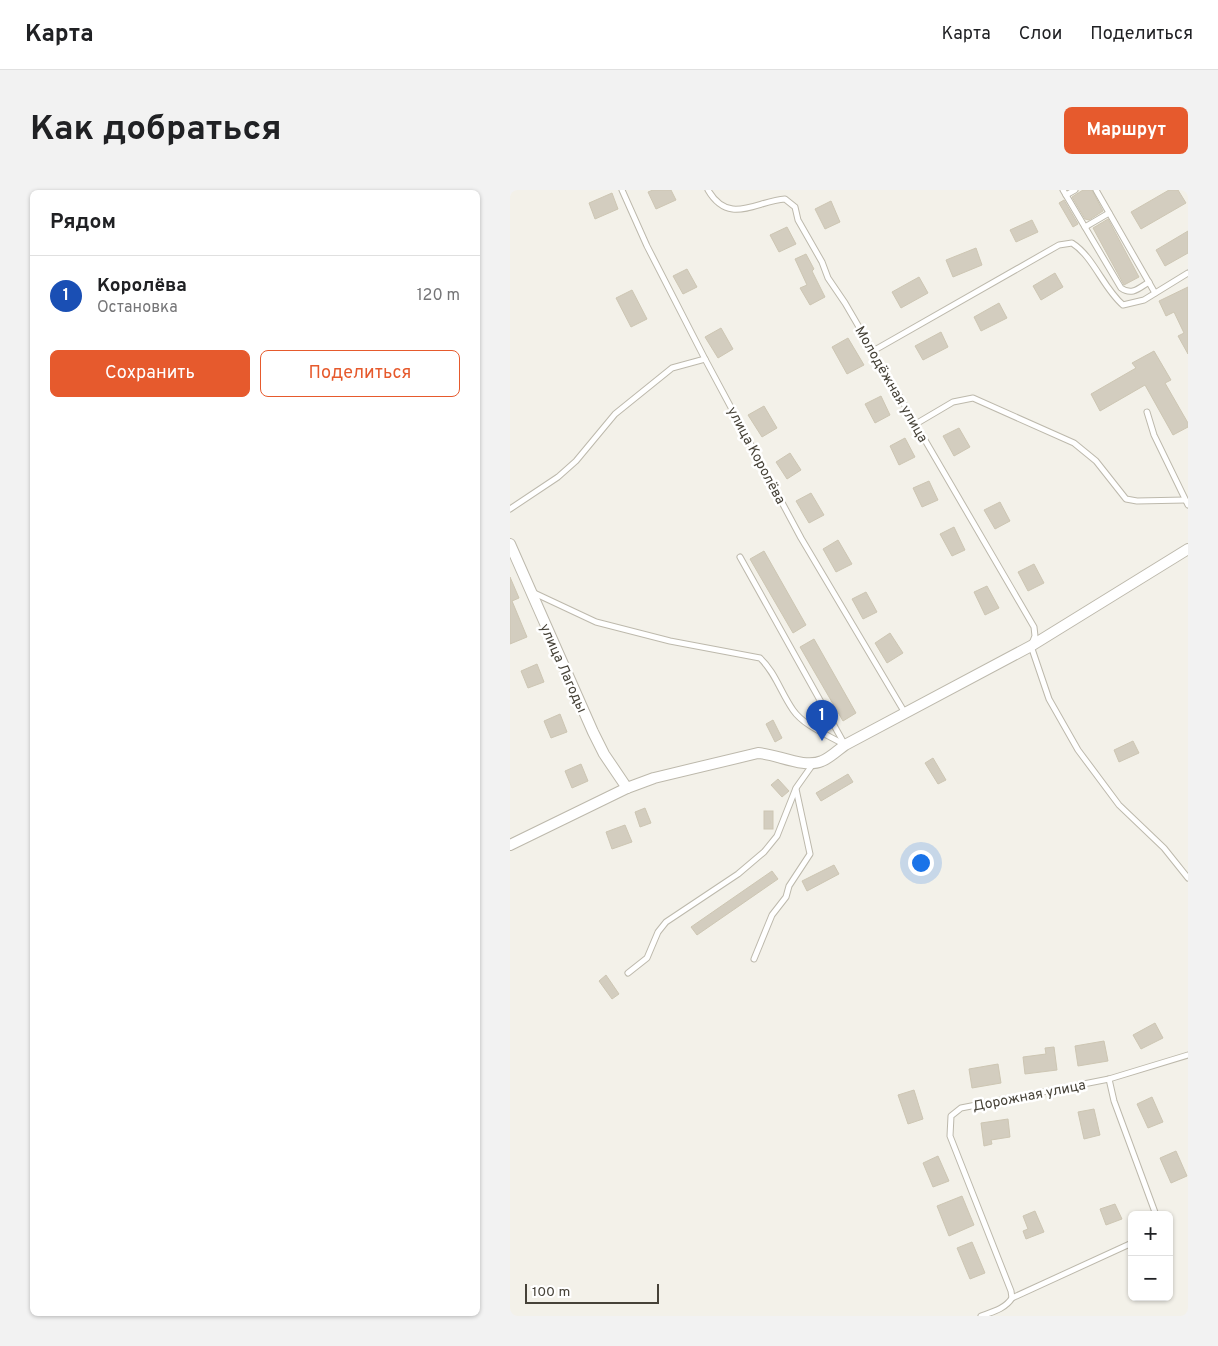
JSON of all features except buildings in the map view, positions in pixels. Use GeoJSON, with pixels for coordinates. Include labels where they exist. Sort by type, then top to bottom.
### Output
{"type":"FeatureCollection","features":[{"type":"Feature","properties":{"kind":"street","name":"улица Лагоды"},"geometry":{"type":"LineString","coordinates":[[510,544],[593,732],[604,754],[627,788]]}},
{"type":"Feature","properties":{"kind":"street"},"geometry":{"type":"LineString","coordinates":[[510,845],[627,788],[654,778],[758,753],[813,764],[821,762],[845,745],[1031,646],[1188,549]]}},
{"type":"Feature","properties":{"kind":"lane","name":"улица Королёва"},"geometry":{"type":"LineString","coordinates":[[622,190],[647,246],[705,359],[801,538],[905,713]]}},
{"type":"Feature","properties":{"kind":"lane","name":"Молодёжная улица"},"geometry":{"type":"LineString","coordinates":[[708,190],[724,206],[740,210],[778,200],[791,202],[828,278],[1034,627],[1036,636],[1031,646]]}},
{"type":"Feature","properties":{"kind":"lane"},"geometry":{"type":"LineString","coordinates":[[1076,190],[1065,193],[1122,288],[1127,292],[1132,292],[1149,282]]}},
{"type":"Feature","properties":{"kind":"lane"},"geometry":{"type":"LineString","coordinates":[[1096,190],[1155,293]]}},
{"type":"Feature","properties":{"kind":"lane"},"geometry":{"type":"LineString","coordinates":[[1085,227],[1109,213]]}},
{"type":"Feature","properties":{"kind":"lane"},"geometry":{"type":"LineString","coordinates":[[872,350],[1059,245],[1072,243],[1081,249],[1112,296],[1123,305],[1134,304],[1188,273]]}},
{"type":"Feature","properties":{"kind":"lane"},"geometry":{"type":"LineString","coordinates":[[510,509],[558,477],[576,461],[604,425],[672,368],[705,359]]}},
{"type":"Feature","properties":{"kind":"lane"},"geometry":{"type":"LineString","coordinates":[[914,425],[952,402],[974,398],[1074,443],[1096,461],[1126,499],[1136,502],[1186,503],[1154,435],[1147,412]]}},
{"type":"Feature","properties":{"kind":"lane"},"geometry":{"type":"LineString","coordinates":[[740,557],[845,745]]}},
{"type":"Feature","properties":{"kind":"lane"},"geometry":{"type":"LineString","coordinates":[[530,591],[596,622],[670,641],[760,658],[767,664],[801,719],[845,745]]}},
{"type":"Feature","properties":{"kind":"lane"},"geometry":{"type":"LineString","coordinates":[[1031,646],[1049,699],[1078,750],[1119,805],[1164,848],[1188,878]]}},
{"type":"Feature","properties":{"kind":"lane"},"geometry":{"type":"LineString","coordinates":[[628,972],[647,958],[658,932],[666,922],[738,874],[764,852],[776,836],[796,788],[813,764]]}},
{"type":"Feature","properties":{"kind":"lane"},"geometry":{"type":"LineString","coordinates":[[754,959],[772,915],[786,897],[789,886],[810,854],[796,788]]}},
{"type":"Feature","properties":{"kind":"lane","name":"Дорожная улица"},"geometry":{"type":"LineString","coordinates":[[1012,1298],[950,1136],[951,1116],[961,1108],[1109,1079],[1188,1055]]}},
{"type":"Feature","properties":{"kind":"lane"},"geometry":{"type":"LineString","coordinates":[[1109,1079],[1114,1101],[1155,1211]]}},
{"type":"Feature","properties":{"kind":"lane"},"geometry":{"type":"LineString","coordinates":[[981,1316],[1001,1309],[1012,1298],[1128,1246]]}},
{"type":"Feature","properties":{"kind":"place","name":"Королёва"},"geometry":{"type":"Point","coordinates":[822,741]}}]}
